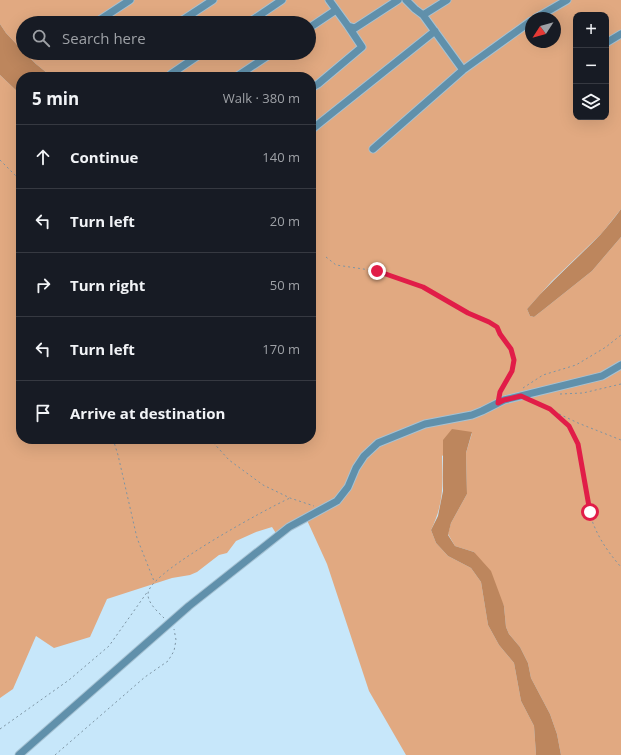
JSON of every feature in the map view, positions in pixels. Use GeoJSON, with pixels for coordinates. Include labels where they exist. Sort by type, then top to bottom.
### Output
{"type":"FeatureCollection","features":[{"type":"Feature","properties":{"kind":"street"},"geometry":{"type":"LineString","coordinates":[[106,16],[130,0]]}},
{"type":"Feature","properties":{"kind":"street"},"geometry":{"type":"LineString","coordinates":[[189,16],[213,0]]}},
{"type":"Feature","properties":{"kind":"street"},"geometry":{"type":"LineString","coordinates":[[258,16],[282,0]]}},
{"type":"Feature","properties":{"kind":"street"},"geometry":{"type":"LineString","coordinates":[[316,85],[362,47],[329,0]]}},
{"type":"Feature","properties":{"kind":"street"},"geometry":{"type":"LineString","coordinates":[[348,26],[355,28],[398,0]]}},
{"type":"Feature","properties":{"kind":"street"},"geometry":{"type":"LineString","coordinates":[[406,0],[424,15],[463,70]]}},
{"type":"Feature","properties":{"kind":"street"},"geometry":{"type":"LineString","coordinates":[[424,15],[447,0]]}},
{"type":"Feature","properties":{"kind":"street"},"geometry":{"type":"LineString","coordinates":[[546,12],[567,0]]}},
{"type":"Feature","properties":{"kind":"street"},"geometry":{"type":"LineString","coordinates":[[316,23],[336,10]]}},
{"type":"Feature","properties":{"kind":"street"},"geometry":{"type":"LineString","coordinates":[[373,149],[463,70],[525,25]]}},
{"type":"Feature","properties":{"kind":"street"},"geometry":{"type":"LineString","coordinates":[[316,126],[435,31]]}},
{"type":"Feature","properties":{"kind":"street"},"geometry":{"type":"LineString","coordinates":[[609,41],[621,34]]}},
{"type":"Feature","properties":{"kind":"street"},"geometry":{"type":"LineString","coordinates":[[174,72],[192,60]]}},
{"type":"Feature","properties":{"kind":"street"},"geometry":{"type":"LineString","coordinates":[[244,72],[262,60]]}},
{"type":"Feature","properties":{"kind":"street"},"geometry":{"type":"LineString","coordinates":[[19,755],[189,606],[289,527],[337,501],[348,487],[356,468],[364,456],[378,444],[425,424],[482,412],[504,400],[602,376],[621,365]]}},
{"type":"Feature","properties":{"kind":"path"},"geometry":{"type":"LineString","coordinates":[[0,160],[16,176]]}},
{"type":"Feature","properties":{"kind":"path"},"geometry":{"type":"LineString","coordinates":[[326,257],[336,265],[377,271],[423,287],[468,313],[497,327],[500,334],[511,349],[514,360],[512,371],[500,392],[498,403]]}},
{"type":"Feature","properties":{"kind":"path"},"geometry":{"type":"LineString","coordinates":[[523,388],[543,375],[576,365],[606,348],[621,334]]}},
{"type":"Feature","properties":{"kind":"path"},"geometry":{"type":"LineString","coordinates":[[560,394],[583,393],[621,384]]}},
{"type":"Feature","properties":{"kind":"path"},"geometry":{"type":"LineString","coordinates":[[521,396],[578,423],[621,440]]}},
{"type":"Feature","properties":{"kind":"path"},"geometry":{"type":"LineString","coordinates":[[550,409],[569,426],[578,444],[590,512],[600,540],[621,567]]}},
{"type":"Feature","properties":{"kind":"path"},"geometry":{"type":"LineString","coordinates":[[115,444],[137,538],[154,582]]}},
{"type":"Feature","properties":{"kind":"path"},"geometry":{"type":"LineString","coordinates":[[215,444],[229,460],[263,485],[290,498],[322,508]]}},
{"type":"Feature","properties":{"kind":"path"},"geometry":{"type":"LineString","coordinates":[[0,729],[69,680],[109,646],[148,591]]}},
{"type":"Feature","properties":{"kind":"shaded area"},"geometry":{"type":"Polygon","coordinates":[[[0,0],[621,0],[621,209],[602,233],[552,281],[527,309],[530,316],[534,317],[592,271],[621,237],[621,755],[561,755],[557,734],[550,714],[531,678],[528,663],[520,647],[509,634],[506,627],[504,606],[474,552],[455,546],[448,534],[451,523],[467,494],[466,453],[472,433],[442,456],[442,494],[431,530],[436,543],[448,556],[471,568],[481,582],[488,625],[499,645],[514,663],[521,701],[534,726],[536,755],[406,755],[369,691],[327,564],[306,518],[279,538],[272,527],[236,541],[227,553],[219,555],[197,572],[190,575],[172,578],[107,599],[90,637],[54,648],[36,636],[13,689],[0,698],[0,75],[16,90],[16,444],[316,444],[316,72],[46,72],[32,60],[316,60],[316,16],[16,16],[16,44],[0,24],[0,0]]]}},
{"type":"Feature","properties":{"kind":"shaded area"},"geometry":{"type":"Polygon","coordinates":[[[0,24],[16,44],[16,60],[32,60],[46,72],[16,72],[16,90],[0,75],[0,24]]]}},
{"type":"Feature","properties":{"kind":"shaded area"},"geometry":{"type":"Polygon","coordinates":[[[621,209],[621,237],[592,271],[534,317],[530,316],[527,309],[545,289],[601,234],[621,209]]]}},
{"type":"Feature","properties":{"kind":"shaded area"},"geometry":{"type":"Polygon","coordinates":[[[452,429],[472,432],[466,453],[467,494],[451,523],[448,535],[455,546],[474,552],[491,571],[504,606],[506,627],[509,634],[520,647],[528,663],[531,678],[550,714],[557,734],[561,755],[536,755],[534,726],[521,701],[514,663],[499,645],[488,625],[481,582],[471,568],[448,556],[436,543],[431,530],[438,516],[443,491],[443,440],[452,429]]]}},
{"type":"Feature","properties":{"kind":"route"},"geometry":{"type":"LineString","coordinates":[[377,271],[423,287],[468,313],[497,327],[500,334],[511,349],[514,360],[512,371],[500,392],[498,403],[521,396],[550,409],[569,426],[578,444],[590,512]]}}]}
